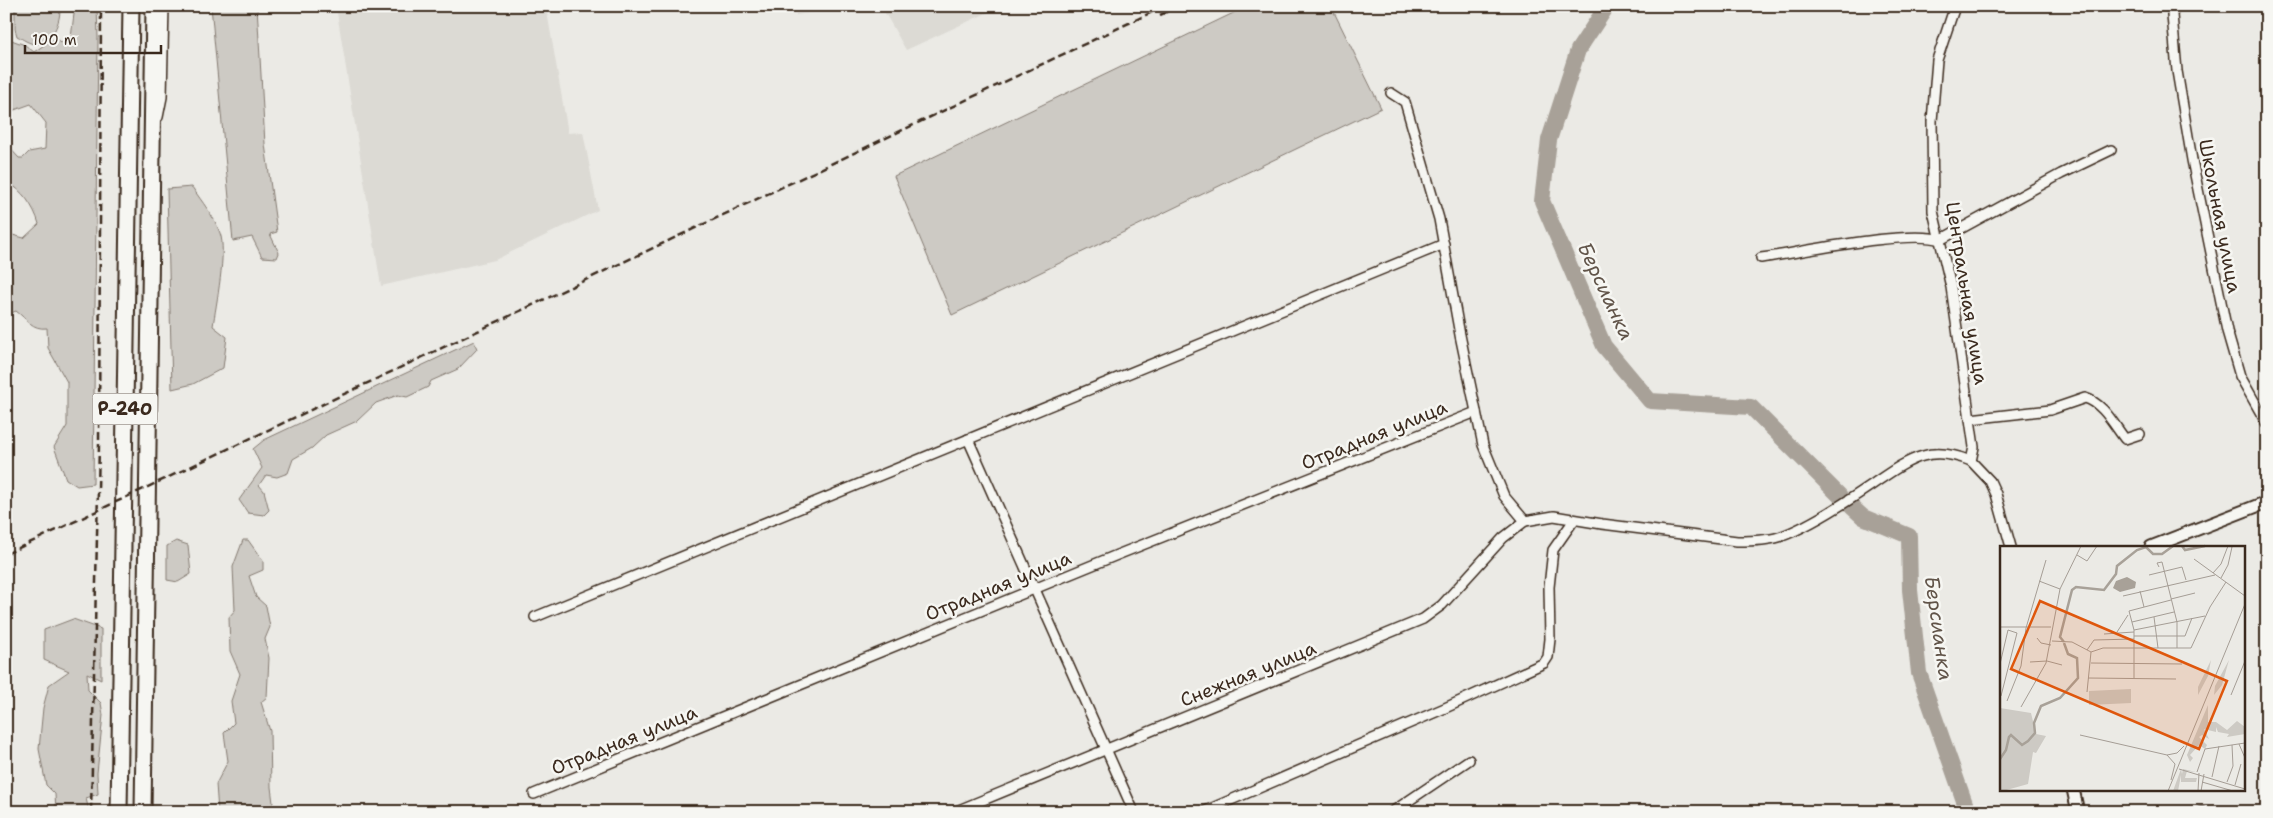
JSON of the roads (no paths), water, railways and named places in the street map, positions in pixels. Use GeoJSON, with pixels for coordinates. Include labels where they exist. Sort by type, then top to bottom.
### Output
{"type":"FeatureCollection","features":[{"type":"Feature","properties":{"kind":"highway","name":"Р-240"},"geometry":{"type":"LineString","coordinates":[[119,812],[131,6]]}},
{"type":"Feature","properties":{"kind":"highway","name":"Р-240"},"geometry":{"type":"LineString","coordinates":[[143,812],[154,6]]}},
{"type":"Feature","properties":{"kind":"street"},"geometry":{"type":"LineString","coordinates":[[126,6],[131,54]]}},
{"type":"Feature","properties":{"kind":"street"},"geometry":{"type":"LineString","coordinates":[[152,139],[162,97],[164,6]]}},
{"type":"Feature","properties":{"kind":"street","name":"Центральная улица"},"geometry":{"type":"LineString","coordinates":[[1955,6],[1937,60],[1932,121],[1933,211],[1951,287],[1974,447],[1972,461]]}},
{"type":"Feature","properties":{"kind":"street","name":"Школьная улица"},"geometry":{"type":"LineString","coordinates":[[2174,6],[2172,15],[2177,71],[2227,331],[2240,376],[2267,424]]}},
{"type":"Feature","properties":{"kind":"street"},"geometry":{"type":"LineString","coordinates":[[1391,93],[1405,102],[1439,219],[1483,445],[1504,496],[1525,521],[1554,516],[1737,541],[1760,541],[1779,537],[1794,530],[1851,499],[1895,470],[1922,456],[1955,455],[1972,461],[1990,481],[1996,494],[2011,546]]}},
{"type":"Feature","properties":{"kind":"street"},"geometry":{"type":"LineString","coordinates":[[1761,258],[1920,236],[1940,240],[2061,174],[2111,150]]}},
{"type":"Feature","properties":{"kind":"street"},"geometry":{"type":"LineString","coordinates":[[535,617],[1444,244]]}},
{"type":"Feature","properties":{"kind":"street"},"geometry":{"type":"LineString","coordinates":[[1970,419],[2050,410],[2085,398],[2096,403],[2125,439],[2140,434]]}},
{"type":"Feature","properties":{"kind":"street","name":"Отрадная улица"},"geometry":{"type":"LineString","coordinates":[[534,794],[1034,589],[1476,412]]}},
{"type":"Feature","properties":{"kind":"street"},"geometry":{"type":"LineString","coordinates":[[968,439],[1134,812]]}},
{"type":"Feature","properties":{"kind":"street"},"geometry":{"type":"LineString","coordinates":[[2154,546],[2267,502]]}},
{"type":"Feature","properties":{"kind":"street"},"geometry":{"type":"LineString","coordinates":[[1203,812],[1445,708],[1544,663],[1548,658],[1550,639],[1549,587],[1553,550],[1574,520]]}},
{"type":"Feature","properties":{"kind":"street","name":"Снежная улица"},"geometry":{"type":"LineString","coordinates":[[954,812],[1423,619],[1442,605],[1503,538],[1525,521]]}},
{"type":"Feature","properties":{"kind":"street"},"geometry":{"type":"LineString","coordinates":[[1392,812],[1469,760]]}},
{"type":"Feature","properties":{"kind":"street"},"geometry":{"type":"LineString","coordinates":[[2073,790],[2078,812]]}},
{"type":"Feature","properties":{"kind":"waterway","name":"Берсианка"},"geometry":{"type":"LineString","coordinates":[[1607,6],[1578,50],[1549,140],[1542,201],[1604,346],[1650,401],[1751,407],[1840,496]]}},
{"type":"Feature","properties":{"kind":"waterway","name":"Берсианка"},"geometry":{"type":"LineString","coordinates":[[1852,507],[1863,517],[1909,536],[1910,590],[1919,673],[1968,812]]}},
{"type":"Feature","properties":{"kind":"railway"},"geometry":{"type":"LineString","coordinates":[[91,812],[99,444],[101,6]]}},
{"type":"Feature","properties":{"kind":"railway"},"geometry":{"type":"LineString","coordinates":[[6,554],[1165,6]]}},
{"type":"Feature","properties":{"kind":"railway"},"geometry":{"type":"LineString","coordinates":[[1160,15],[1179,6]]}}]}
